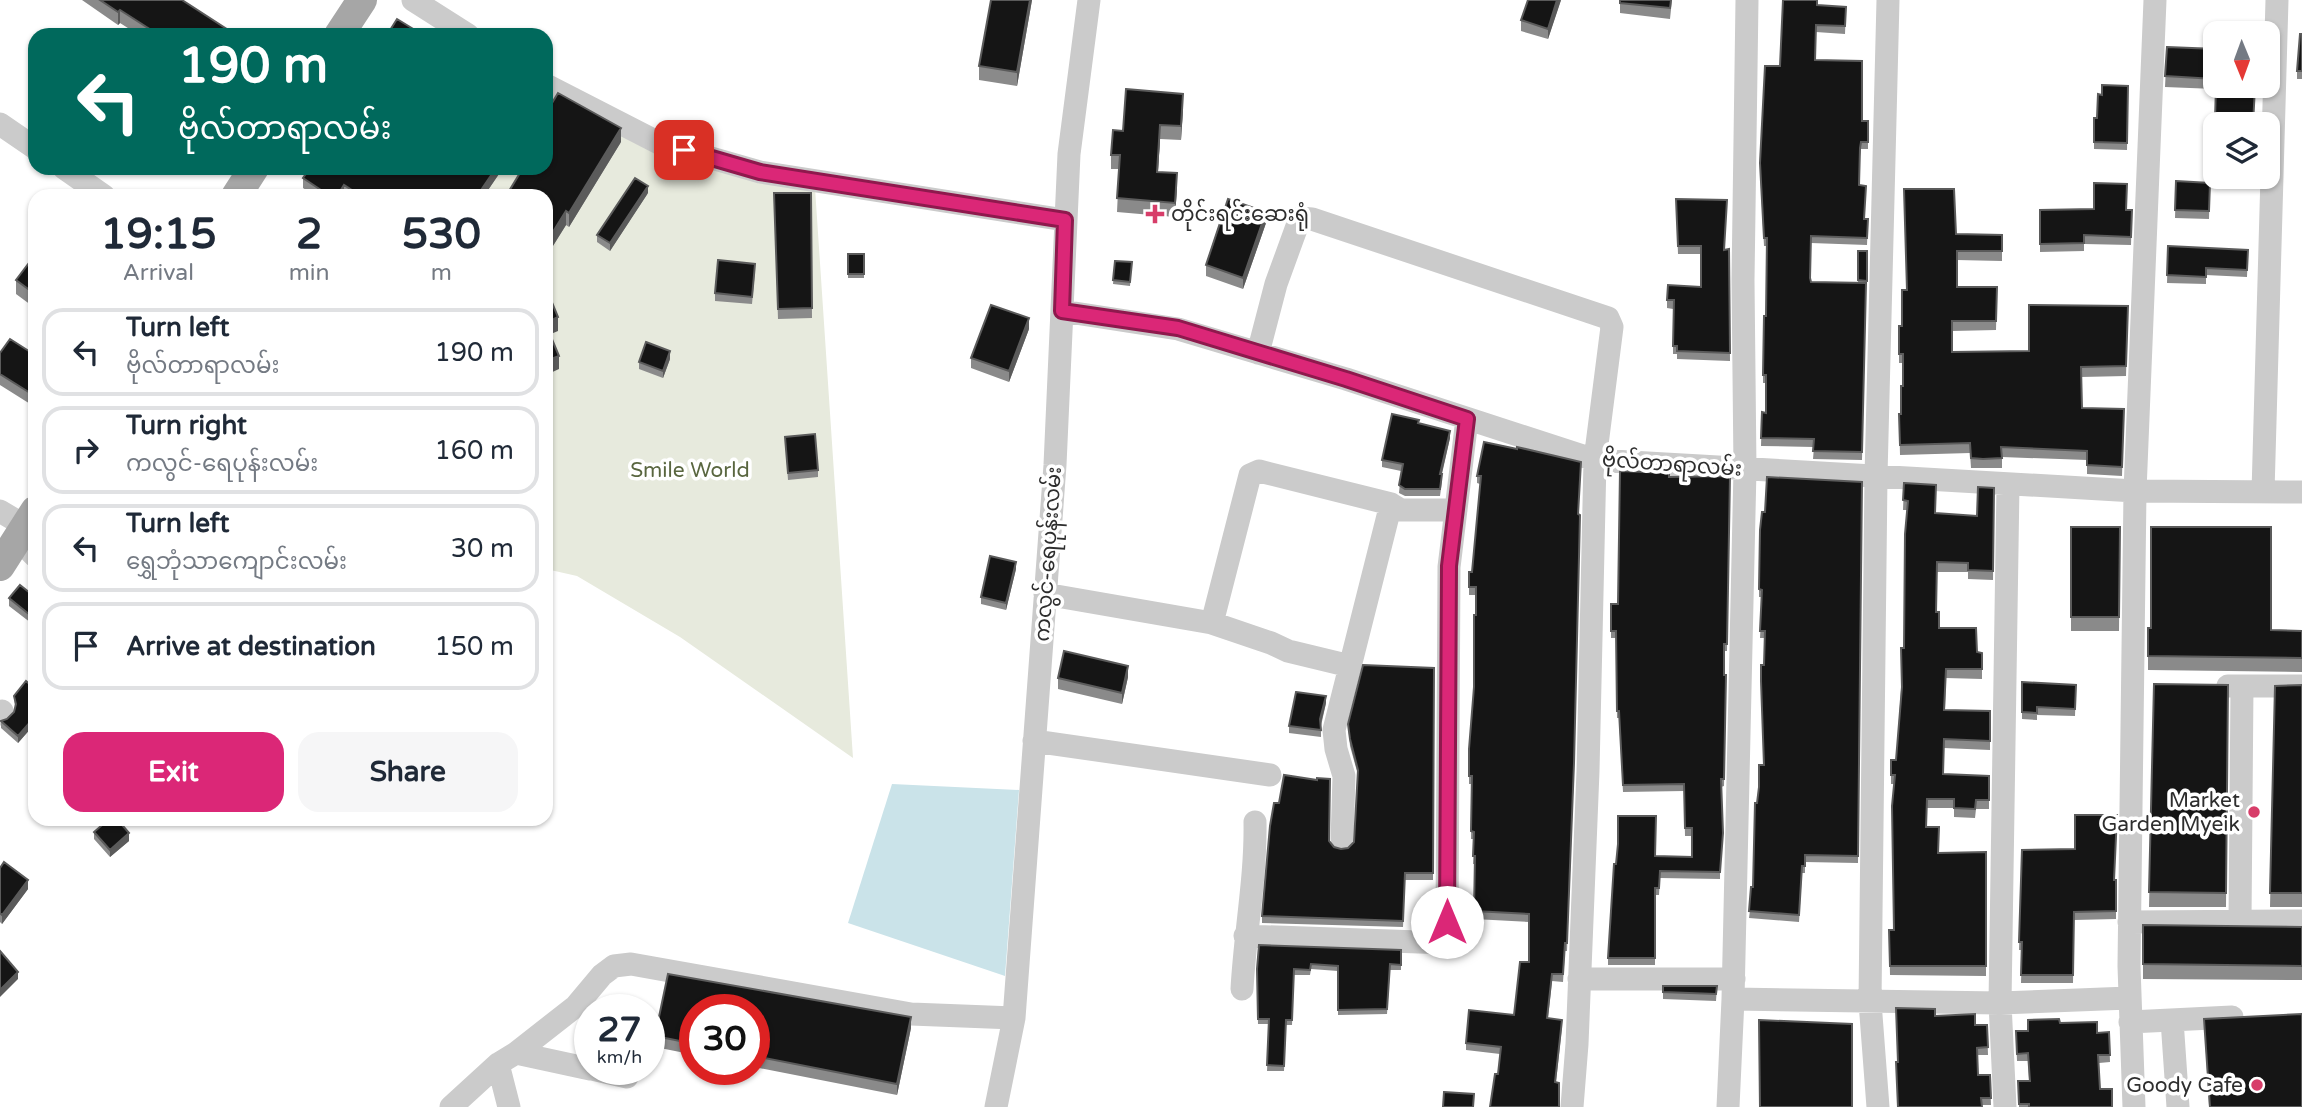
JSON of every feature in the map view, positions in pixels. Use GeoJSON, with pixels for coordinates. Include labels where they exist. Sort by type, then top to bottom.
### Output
{"type":"FeatureCollection","features":[{"type":"Feature","properties":{"kind":"main road"},"geometry":{"type":"LineString","coordinates":[[344,28],[362,0]]}},
{"type":"Feature","properties":{"kind":"main road"},"geometry":{"type":"LineString","coordinates":[[0,566],[28,533]]}},
{"type":"Feature","properties":{"kind":"street"},"geometry":{"type":"LineString","coordinates":[[413,0],[457,28]]}},
{"type":"Feature","properties":{"kind":"street","name":"ကလွင်-ရေပုန်းလမ်း"},"geometry":{"type":"LineString","coordinates":[[996,1107],[1014,1018],[1055,465],[1069,154],[1088,0]]}},
{"type":"Feature","properties":{"kind":"street"},"geometry":{"type":"LineString","coordinates":[[1728,1107],[1734,989],[1745,468],[1743,280],[1747,0]]}},
{"type":"Feature","properties":{"kind":"street"},"geometry":{"type":"LineString","coordinates":[[1878,1107],[1870,1002],[1876,476],[1888,0]]}},
{"type":"Feature","properties":{"kind":"street"},"geometry":{"type":"LineString","coordinates":[[2134,1107],[2129,922],[2135,491],[2155,0]]}},
{"type":"Feature","properties":{"kind":"street"},"geometry":{"type":"LineString","coordinates":[[2263,492],[2277,0]]}},
{"type":"Feature","properties":{"kind":"street"},"geometry":{"type":"LineString","coordinates":[[553,89],[659,143],[760,172],[1065,220]]}},
{"type":"Feature","properties":{"kind":"street"},"geometry":{"type":"LineString","coordinates":[[0,124],[28,143]]}},
{"type":"Feature","properties":{"kind":"street"},"geometry":{"type":"LineString","coordinates":[[74,175],[94,189]]}},
{"type":"Feature","properties":{"kind":"street"},"geometry":{"type":"LineString","coordinates":[[1258,353],[1276,284],[1300,218],[1312,219],[1608,318],[1612,327],[1595,460],[1588,771],[1572,1107]]}},
{"type":"Feature","properties":{"kind":"street","name":"ဗိုလ်တာရာလမ်း"},"geometry":{"type":"LineString","coordinates":[[1062,311],[1178,328],[1595,460],[2135,491],[2302,492]]}},
{"type":"Feature","properties":{"kind":"street"},"geometry":{"type":"LineString","coordinates":[[1245,936],[1447,943],[1450,935],[1447,922],[1449,566],[1467,419]]}},
{"type":"Feature","properties":{"kind":"street"},"geometry":{"type":"LineString","coordinates":[[1212,623],[1250,475],[1259,471],[1391,504],[1401,510],[1456,510]]}},
{"type":"Feature","properties":{"kind":"street"},"geometry":{"type":"LineString","coordinates":[[2005,1107],[2000,1003],[2008,484]]}},
{"type":"Feature","properties":{"kind":"street"},"geometry":{"type":"LineString","coordinates":[[1342,842],[1344,776],[1334,730],[1391,504]]}},
{"type":"Feature","properties":{"kind":"street"},"geometry":{"type":"LineString","coordinates":[[0,511],[28,533]]}},
{"type":"Feature","properties":{"kind":"street"},"geometry":{"type":"LineString","coordinates":[[1045,594],[1212,623],[1288,651],[1349,666]]}},
{"type":"Feature","properties":{"kind":"street"},"geometry":{"type":"LineString","coordinates":[[2133,684],[2160,685]]}},
{"type":"Feature","properties":{"kind":"street"},"geometry":{"type":"LineString","coordinates":[[2201,685],[2302,686]]}},
{"type":"Feature","properties":{"kind":"street"},"geometry":{"type":"LineString","coordinates":[[2240,922],[2242,686]]}},
{"type":"Feature","properties":{"kind":"street"},"geometry":{"type":"LineString","coordinates":[[1034,741],[1270,775]]}},
{"type":"Feature","properties":{"kind":"street"},"geometry":{"type":"LineString","coordinates":[[1242,989],[1255,822]]}},
{"type":"Feature","properties":{"kind":"street"},"geometry":{"type":"LineString","coordinates":[[2129,922],[2302,921]]}},
{"type":"Feature","properties":{"kind":"street"},"geometry":{"type":"LineString","coordinates":[[451,1107],[507,1059],[576,1006],[602,975],[614,966],[631,964],[911,1014],[1014,1018]]}},
{"type":"Feature","properties":{"kind":"street"},"geometry":{"type":"LineString","coordinates":[[1579,979],[1734,989],[1870,1002],[2000,1003],[2129,998]]}},
{"type":"Feature","properties":{"kind":"street"},"geometry":{"type":"LineString","coordinates":[[2130,1022],[2250,1017]]}},
{"type":"Feature","properties":{"kind":"street"},"geometry":{"type":"LineString","coordinates":[[2172,1020],[2178,1107]]}},
{"type":"Feature","properties":{"kind":"street"},"geometry":{"type":"LineString","coordinates":[[507,1059],[574,1067]]}},
{"type":"Feature","properties":{"kind":"street"},"geometry":{"type":"LineString","coordinates":[[507,1059],[509,1107]]}},
{"type":"Feature","properties":{"kind":"green space","name":"Smile World"},"geometry":{"type":"Polygon","coordinates":[[[553,97],[683,152],[815,188],[853,758],[680,637],[577,576],[553,571],[553,189],[481,189],[491,175],[553,175],[553,97]]]}},
{"type":"Feature","properties":{"kind":"water"},"geometry":{"type":"Polygon","coordinates":[[[892,784],[1019,790],[1005,976],[848,923],[892,784]]]}},
{"type":"Feature","properties":{"kind":"building"},"geometry":{"type":"Polygon","coordinates":[[[100,0],[182,0],[225,28],[148,28],[120,10],[118,12],[100,0]]]}},
{"type":"Feature","properties":{"kind":"building"},"geometry":{"type":"Polygon","coordinates":[[[991,0],[1030,0],[1017,72],[979,66],[991,0]]]}},
{"type":"Feature","properties":{"kind":"building"},"geometry":{"type":"Polygon","coordinates":[[[1528,0],[1557,0],[1548,29],[1521,20],[1528,0]]]}},
{"type":"Feature","properties":{"kind":"building"},"geometry":{"type":"Polygon","coordinates":[[[1620,0],[1671,0],[1670,8],[1620,3],[1620,0]]]}},
{"type":"Feature","properties":{"kind":"building"},"geometry":{"type":"Polygon","coordinates":[[[1783,0],[1817,0],[1817,5],[1846,7],[1845,26],[1816,25],[1815,60],[1862,61],[1862,121],[1868,121],[1868,142],[1861,142],[1859,185],[1866,186],[1864,219],[1868,219],[1867,238],[1811,236],[1810,278],[1811,282],[1866,283],[1862,452],[1813,451],[1814,439],[1761,438],[1762,412],[1766,413],[1766,375],[1763,375],[1767,238],[1764,238],[1760,163],[1765,66],[1780,66],[1783,0]]]}},
{"type":"Feature","properties":{"kind":"building"},"geometry":{"type":"Polygon","coordinates":[[[397,19],[412,28],[391,28],[397,19]]]}},
{"type":"Feature","properties":{"kind":"building"},"geometry":{"type":"Polygon","coordinates":[[[2300,34],[2302,71],[2297,71],[2300,34]]]}},
{"type":"Feature","properties":{"kind":"building"},"geometry":{"type":"Polygon","coordinates":[[[2167,47],[2203,48],[2203,78],[2165,76],[2167,47]]]}},
{"type":"Feature","properties":{"kind":"building"},"geometry":{"type":"Polygon","coordinates":[[[2102,85],[2128,86],[2127,143],[2094,142],[2094,118],[2097,118],[2098,94],[2102,95],[2102,85]]]}},
{"type":"Feature","properties":{"kind":"building"},"geometry":{"type":"Polygon","coordinates":[[[1126,89],[1183,94],[1181,126],[1160,125],[1157,172],[1177,173],[1175,203],[1117,198],[1120,155],[1111,155],[1113,130],[1123,131],[1126,89]]]}},
{"type":"Feature","properties":{"kind":"building"},"geometry":{"type":"Polygon","coordinates":[[[558,93],[621,128],[569,213],[566,211],[553,232],[553,189],[510,189],[519,175],[553,175],[553,101],[558,93]]]}},
{"type":"Feature","properties":{"kind":"building"},"geometry":{"type":"Polygon","coordinates":[[[2216,98],[2254,98],[2254,112],[2215,112],[2216,98]]]}},
{"type":"Feature","properties":{"kind":"building"},"geometry":{"type":"Polygon","coordinates":[[[305,175],[491,175],[482,189],[350,189],[344,185],[341,189],[320,189],[303,178],[305,175]]]}},
{"type":"Feature","properties":{"kind":"building"},"geometry":{"type":"Polygon","coordinates":[[[635,178],[648,186],[610,243],[597,235],[635,178]]]}},
{"type":"Feature","properties":{"kind":"building"},"geometry":{"type":"Polygon","coordinates":[[[2176,181],[2203,183],[2203,189],[2210,189],[2209,211],[2175,210],[2176,181]]]}},
{"type":"Feature","properties":{"kind":"building"},"geometry":{"type":"Polygon","coordinates":[[[2094,183],[2127,184],[2126,210],[2132,210],[2131,237],[2084,235],[2084,243],[2040,244],[2040,210],[2094,209],[2094,183]]]}},
{"type":"Feature","properties":{"kind":"building"},"geometry":{"type":"Polygon","coordinates":[[[1904,189],[1954,189],[1956,234],[2002,235],[2002,251],[1957,251],[1957,287],[1997,287],[1996,321],[1952,321],[1952,352],[2029,351],[2029,305],[2128,306],[2126,366],[2081,367],[2082,408],[2124,409],[2122,467],[2087,465],[2087,451],[2001,447],[2002,458],[1983,459],[1971,458],[1970,443],[1900,445],[1903,354],[1899,354],[1899,326],[1902,326],[1902,290],[1907,290],[1904,189]]]}},
{"type":"Feature","properties":{"kind":"building"},"geometry":{"type":"Polygon","coordinates":[[[774,193],[811,193],[812,308],[778,309],[774,193]]]}},
{"type":"Feature","properties":{"kind":"building"},"geometry":{"type":"Polygon","coordinates":[[[1228,199],[1266,212],[1243,278],[1206,265],[1228,199]]]}},
{"type":"Feature","properties":{"kind":"building"},"geometry":{"type":"Polygon","coordinates":[[[1676,199],[1727,200],[1724,250],[1729,249],[1730,353],[1677,351],[1677,346],[1673,346],[1674,300],[1667,300],[1668,285],[1701,287],[1701,246],[1678,246],[1676,199]]]}},
{"type":"Feature","properties":{"kind":"building"},"geometry":{"type":"Polygon","coordinates":[[[2168,246],[2248,250],[2247,270],[2206,268],[2206,277],[2167,275],[2168,246]]]}},
{"type":"Feature","properties":{"kind":"building"},"geometry":{"type":"Polygon","coordinates":[[[1858,251],[1867,251],[1867,281],[1858,280],[1858,251]]]}},
{"type":"Feature","properties":{"kind":"building"},"geometry":{"type":"Polygon","coordinates":[[[848,254],[864,254],[864,274],[848,274],[848,254]]]}},
{"type":"Feature","properties":{"kind":"building"},"geometry":{"type":"Polygon","coordinates":[[[718,260],[755,264],[752,297],[715,293],[718,260]]]}},
{"type":"Feature","properties":{"kind":"building"},"geometry":{"type":"Polygon","coordinates":[[[1115,261],[1132,262],[1130,282],[1113,280],[1115,261]]]}},
{"type":"Feature","properties":{"kind":"building"},"geometry":{"type":"Polygon","coordinates":[[[28,264],[28,289],[16,280],[28,264]]]}},
{"type":"Feature","properties":{"kind":"building"},"geometry":{"type":"Polygon","coordinates":[[[553,305],[558,317],[553,320],[553,305]]]}},
{"type":"Feature","properties":{"kind":"building"},"geometry":{"type":"Polygon","coordinates":[[[991,305],[1029,318],[1009,371],[971,358],[991,305]]]}},
{"type":"Feature","properties":{"kind":"building"},"geometry":{"type":"Polygon","coordinates":[[[10,339],[28,351],[28,392],[0,374],[0,353],[10,339]]]}},
{"type":"Feature","properties":{"kind":"building"},"geometry":{"type":"Polygon","coordinates":[[[553,342],[559,356],[553,358],[553,342]]]}},
{"type":"Feature","properties":{"kind":"building"},"geometry":{"type":"Polygon","coordinates":[[[646,342],[670,351],[663,371],[639,362],[646,342]]]}},
{"type":"Feature","properties":{"kind":"building"},"geometry":{"type":"Polygon","coordinates":[[[1392,414],[1450,431],[1440,474],[1440,489],[1405,489],[1399,485],[1403,464],[1382,460],[1392,414]]]}},
{"type":"Feature","properties":{"kind":"building"},"geometry":{"type":"Polygon","coordinates":[[[815,434],[818,470],[788,473],[785,437],[815,434]]]}},
{"type":"Feature","properties":{"kind":"building"},"geometry":{"type":"Polygon","coordinates":[[[1484,442],[1581,462],[1567,943],[1563,974],[1552,974],[1547,1018],[1562,1020],[1555,1082],[1559,1083],[1559,1107],[1490,1107],[1501,1047],[1466,1043],[1469,1010],[1514,1015],[1520,962],[1529,962],[1529,914],[1474,911],[1475,856],[1474,832],[1471,831],[1472,776],[1469,776],[1469,749],[1474,687],[1476,587],[1469,587],[1469,572],[1472,572],[1481,476],[1477,476],[1484,442]]]}},
{"type":"Feature","properties":{"kind":"building"},"geometry":{"type":"Polygon","coordinates":[[[1620,471],[1669,473],[1669,477],[1730,476],[1720,872],[1660,871],[1659,888],[1655,888],[1655,958],[1608,958],[1618,816],[1656,816],[1655,856],[1692,857],[1692,828],[1685,828],[1684,784],[1623,785],[1617,711],[1616,631],[1611,631],[1611,604],[1618,604],[1620,471]]]}},
{"type":"Feature","properties":{"kind":"building"},"geometry":{"type":"Polygon","coordinates":[[[1767,477],[1862,482],[1858,856],[1805,855],[1799,915],[1749,911],[1753,887],[1755,803],[1759,787],[1759,765],[1764,765],[1761,665],[1764,665],[1765,631],[1760,631],[1762,590],[1759,589],[1760,530],[1762,512],[1765,512],[1767,477]]]}},
{"type":"Feature","properties":{"kind":"building"},"geometry":{"type":"Polygon","coordinates":[[[1904,483],[1936,485],[1935,513],[1977,516],[1978,487],[1994,488],[1993,571],[1968,570],[1968,563],[1937,562],[1936,612],[1939,612],[1939,628],[1976,628],[1977,652],[1982,653],[1982,669],[1946,669],[1944,710],[1990,711],[1990,741],[1944,739],[1943,774],[1989,776],[1989,800],[1976,800],[1975,809],[1954,808],[1954,799],[1927,799],[1926,827],[1939,827],[1938,853],[1986,852],[1986,966],[1890,966],[1889,930],[1894,930],[1892,806],[1895,775],[1891,775],[1891,760],[1896,760],[1902,687],[1901,648],[1904,648],[1905,534],[1908,501],[1903,500],[1904,483]]]}},
{"type":"Feature","properties":{"kind":"building"},"geometry":{"type":"Polygon","coordinates":[[[2071,527],[2120,527],[2119,617],[2071,617],[2071,527]]]}},
{"type":"Feature","properties":{"kind":"building"},"geometry":{"type":"Polygon","coordinates":[[[2151,527],[2271,527],[2271,630],[2302,631],[2302,658],[2148,656],[2148,628],[2151,628],[2151,527]]]}},
{"type":"Feature","properties":{"kind":"building"},"geometry":{"type":"Polygon","coordinates":[[[990,556],[1016,562],[1006,603],[981,597],[990,556]]]}},
{"type":"Feature","properties":{"kind":"building"},"geometry":{"type":"Polygon","coordinates":[[[20,585],[28,591],[28,613],[9,598],[20,585]]]}},
{"type":"Feature","properties":{"kind":"building"},"geometry":{"type":"Polygon","coordinates":[[[1064,651],[1128,666],[1122,693],[1058,678],[1064,651]]]}},
{"type":"Feature","properties":{"kind":"building"},"geometry":{"type":"Polygon","coordinates":[[[1363,665],[1434,668],[1433,873],[1405,873],[1403,921],[1262,916],[1270,826],[1274,803],[1279,803],[1284,775],[1317,780],[1330,779],[1329,841],[1334,847],[1341,849],[1348,848],[1354,842],[1358,770],[1348,724],[1363,665]]]}},
{"type":"Feature","properties":{"kind":"building"},"geometry":{"type":"Polygon","coordinates":[[[26,681],[28,683],[28,725],[18,736],[1,721],[14,712],[14,696],[26,681]]]}},
{"type":"Feature","properties":{"kind":"building"},"geometry":{"type":"Polygon","coordinates":[[[2022,682],[2076,685],[2075,709],[2037,707],[2037,713],[2022,712],[2022,682]]]}},
{"type":"Feature","properties":{"kind":"building"},"geometry":{"type":"Polygon","coordinates":[[[2154,684],[2228,685],[2226,893],[2149,892],[2154,684]]]}},
{"type":"Feature","properties":{"kind":"building"},"geometry":{"type":"Polygon","coordinates":[[[2302,685],[2302,893],[2270,893],[2275,686],[2302,685]]]}},
{"type":"Feature","properties":{"kind":"building"},"geometry":{"type":"Polygon","coordinates":[[[1296,692],[1326,696],[1320,719],[1321,730],[1289,726],[1296,692]]]}},
{"type":"Feature","properties":{"kind":"building"},"geometry":{"type":"Polygon","coordinates":[[[2075,815],[2117,815],[2114,880],[2116,911],[2074,912],[2073,975],[2021,975],[2022,942],[2019,942],[2022,850],[2075,849],[2075,815]]]}},
{"type":"Feature","properties":{"kind":"building"},"geometry":{"type":"Polygon","coordinates":[[[101,826],[123,826],[129,833],[110,850],[94,832],[101,826]]]}},
{"type":"Feature","properties":{"kind":"building"},"geometry":{"type":"Polygon","coordinates":[[[4,862],[28,880],[2,915],[0,868],[4,862]]]}},
{"type":"Feature","properties":{"kind":"building"},"geometry":{"type":"Polygon","coordinates":[[[2143,925],[2302,927],[2302,966],[2143,964],[2143,925]]]}},
{"type":"Feature","properties":{"kind":"building"},"geometry":{"type":"Polygon","coordinates":[[[1259,945],[1401,950],[1401,965],[1390,964],[1387,1009],[1338,1010],[1338,966],[1311,964],[1310,970],[1294,969],[1292,1020],[1286,1020],[1284,1066],[1267,1065],[1269,1019],[1258,1019],[1259,945]]]}},
{"type":"Feature","properties":{"kind":"building"},"geometry":{"type":"Polygon","coordinates":[[[0,951],[18,972],[0,990],[0,951]]]}},
{"type":"Feature","properties":{"kind":"building"},"geometry":{"type":"Polygon","coordinates":[[[668,974],[911,1017],[897,1084],[770,1059],[770,994],[679,994],[679,1041],[665,1038],[664,994],[668,974]]]}},
{"type":"Feature","properties":{"kind":"building"},"geometry":{"type":"Polygon","coordinates":[[[1663,986],[1717,986],[1716,994],[1663,992],[1663,986]]]}},
{"type":"Feature","properties":{"kind":"building"},"geometry":{"type":"Polygon","coordinates":[[[1896,1008],[1935,1009],[1935,1016],[1975,1014],[1975,1025],[1987,1025],[1988,1047],[1977,1048],[1978,1075],[1990,1075],[1991,1098],[1981,1098],[1982,1107],[1898,1107],[1896,1008]]]}},
{"type":"Feature","properties":{"kind":"building"},"geometry":{"type":"Polygon","coordinates":[[[2302,1014],[2302,1107],[2210,1107],[2204,1019],[2302,1014]]]}},
{"type":"Feature","properties":{"kind":"building"},"geometry":{"type":"Polygon","coordinates":[[[2059,1019],[2060,1023],[2097,1022],[2097,1033],[2109,1032],[2110,1055],[2098,1055],[2100,1089],[2112,1089],[2112,1107],[2029,1107],[2029,1104],[2019,1104],[2018,1081],[2030,1081],[2028,1053],[2017,1054],[2016,1031],[2028,1031],[2028,1020],[2059,1019]]]}},
{"type":"Feature","properties":{"kind":"building"},"geometry":{"type":"Polygon","coordinates":[[[1759,1020],[1852,1024],[1852,1107],[1760,1107],[1759,1020]]]}},
{"type":"Feature","properties":{"kind":"building"},"geometry":{"type":"Polygon","coordinates":[[[1444,1092],[1474,1094],[1473,1107],[1443,1107],[1444,1092]]]}},
{"type":"Feature","properties":{"kind":"place","name":"တိုင်းရင်းဆေးရုံ"},"geometry":{"type":"Point","coordinates":[1155,214]}},
{"type":"Feature","properties":{"kind":"place","name":"Market Garden Myeik"},"geometry":{"type":"Point","coordinates":[2254,812]}},
{"type":"Feature","properties":{"kind":"place","name":"Goody Cafe"},"geometry":{"type":"Point","coordinates":[2257,1085]}},
{"type":"Feature","properties":{"kind":"route"},"geometry":{"type":"LineString","coordinates":[[684,150],[760,172],[1065,220],[1062,311],[1178,328],[1467,419],[1449,566],[1447,922]]}}]}
